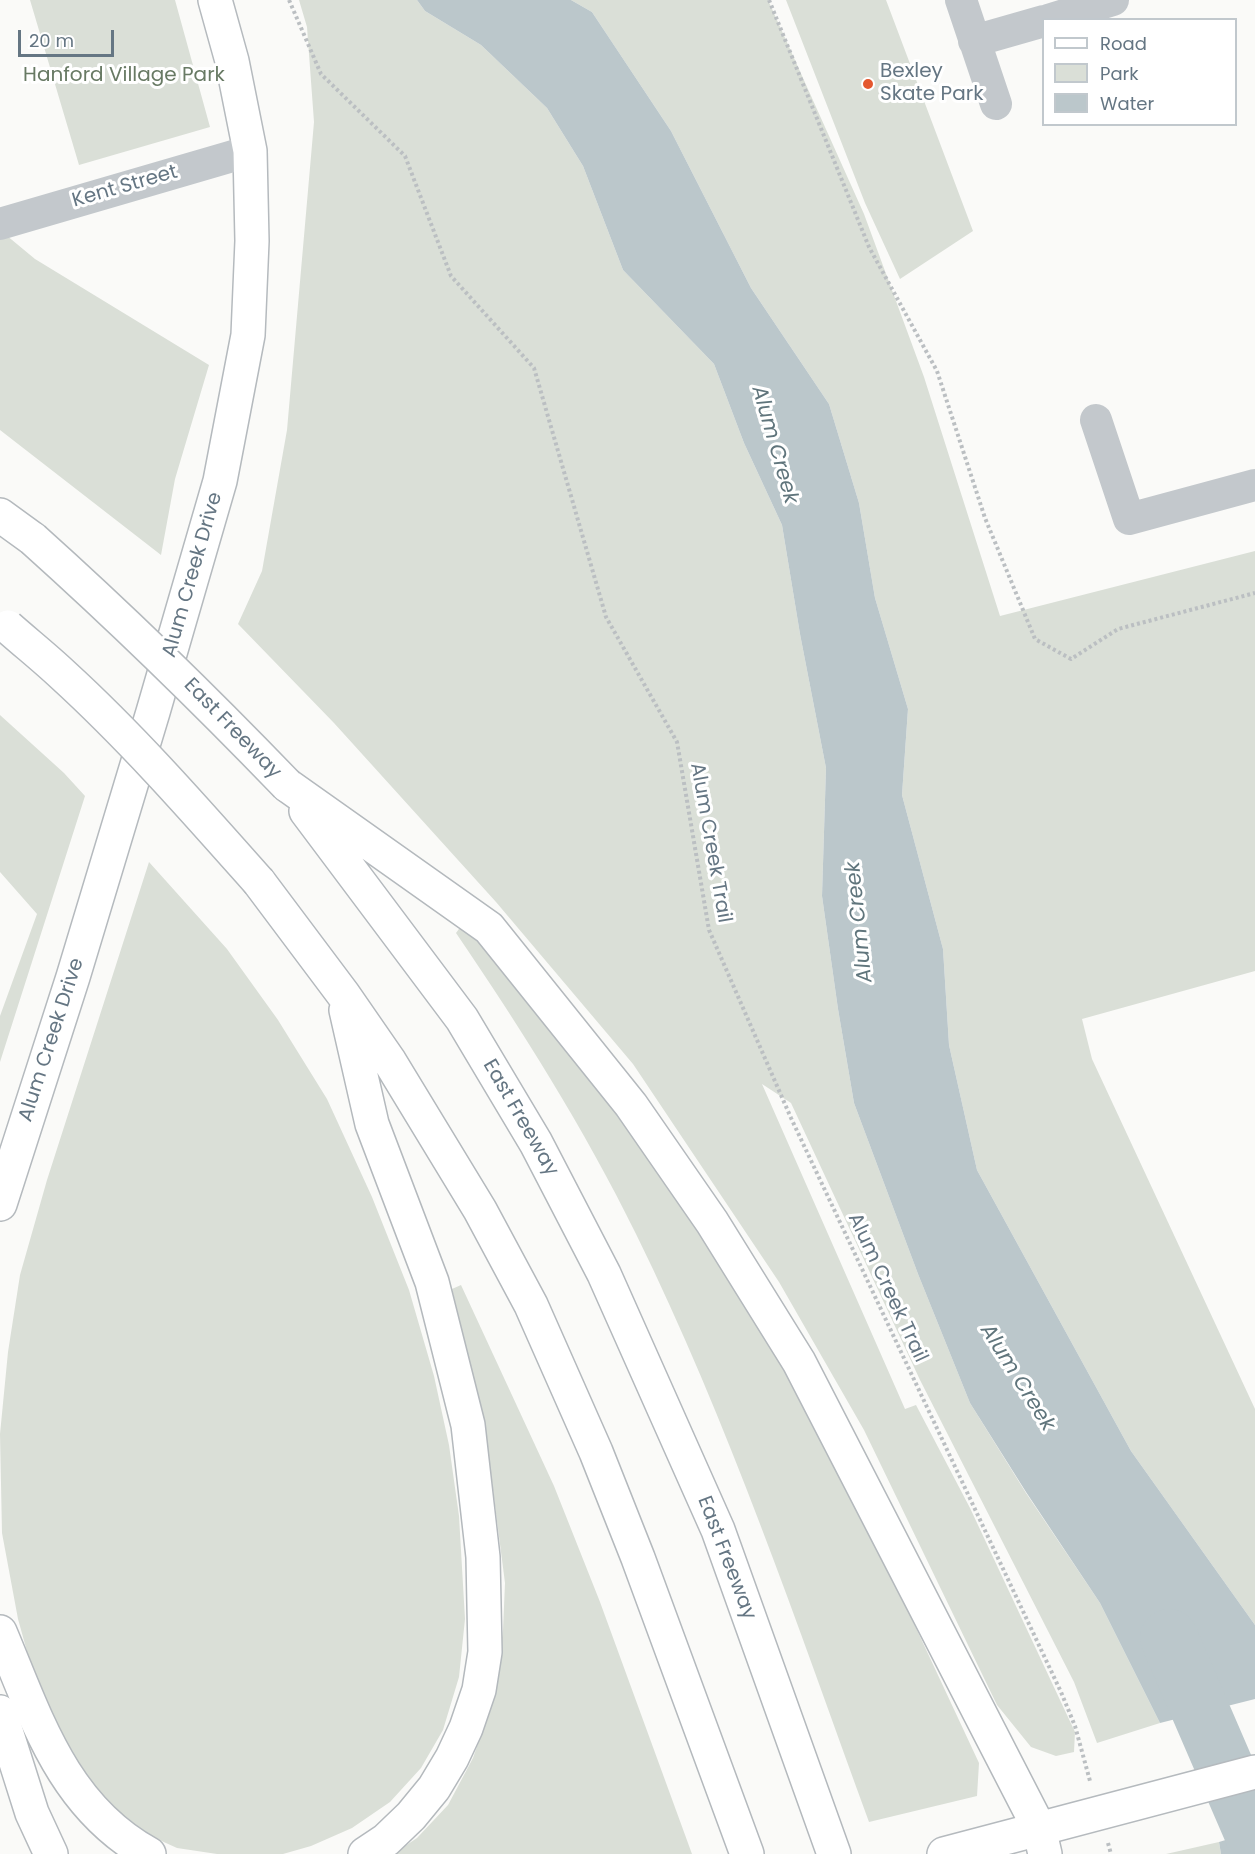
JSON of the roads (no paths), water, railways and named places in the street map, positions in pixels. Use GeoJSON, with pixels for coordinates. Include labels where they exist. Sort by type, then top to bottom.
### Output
{"type":"FeatureCollection","features":[{"type":"Feature","properties":{"kind":"main road","name":"Alum Creek Drive"},"geometry":{"type":"LineString","coordinates":[[0,1204],[73,977],[220,481],[248,336],[252,241],[250,151],[235,72],[215,0]]}},
{"type":"Feature","properties":{"kind":"main road","name":"East Freeway"},"geometry":{"type":"LineString","coordinates":[[0,515],[33,539],[127,624],[287,785],[462,1019],[536,1143],[604,1274],[718,1530],[834,1854]]}},
{"type":"Feature","properties":{"kind":"main road"},"geometry":{"type":"LineString","coordinates":[[4,624],[64,675],[116,727],[259,882],[343,994],[390,1062],[439,1140],[531,1305],[596,1452],[638,1558],[747,1854]]}},
{"type":"Feature","properties":{"kind":"main road"},"geometry":{"type":"LineString","coordinates":[[287,785],[489,928],[631,1106],[712,1222],[799,1362],[1042,1841]]}},
{"type":"Feature","properties":{"kind":"main road"},"geometry":{"type":"LineString","coordinates":[[343,994],[372,1124],[432,1282],[438,1304],[468,1425],[483,1557],[485,1652],[479,1690],[466,1728],[434,1788],[411,1816],[386,1840],[365,1854]]}},
{"type":"Feature","properties":{"kind":"main road"},"geometry":{"type":"LineString","coordinates":[[0,1632],[47,1742],[72,1785],[91,1809],[149,1854]]}},
{"type":"Feature","properties":{"kind":"main road"},"geometry":{"type":"LineString","coordinates":[[0,1712],[32,1813],[51,1854]]}},
{"type":"Feature","properties":{"kind":"main road"},"geometry":{"type":"LineString","coordinates":[[944,1854],[1042,1841],[1156,1797],[1255,1772]]}},
{"type":"Feature","properties":{"kind":"street"},"geometry":{"type":"LineString","coordinates":[[961,0],[996,104]]}},
{"type":"Feature","properties":{"kind":"street"},"geometry":{"type":"LineString","coordinates":[[1053,18],[1113,0]]}},
{"type":"Feature","properties":{"kind":"street"},"geometry":{"type":"LineString","coordinates":[[974,41],[1042,21]]}},
{"type":"Feature","properties":{"kind":"street","name":"Kent Street"},"geometry":{"type":"LineString","coordinates":[[0,224],[250,151]]}},
{"type":"Feature","properties":{"kind":"street"},"geometry":{"type":"LineString","coordinates":[[1096,420],[1130,519],[1255,485]]}},
{"type":"Feature","properties":{"kind":"water"},"geometry":{"type":"Polygon","coordinates":[[[417,0],[571,0],[592,12],[671,131],[751,288],[829,404],[859,503],[875,598],[908,709],[902,795],[943,949],[949,1045],[977,1170],[1131,1451],[1255,1625],[1255,1699],[1160,1723],[1100,1603],[970,1403],[918,1274],[854,1103],[822,896],[826,768],[782,525],[744,443],[714,364],[623,270],[583,166],[547,108],[481,45],[425,11],[417,0]]]}},
{"type":"Feature","properties":{"kind":"water"},"geometry":{"type":"Polygon","coordinates":[[[1255,1831],[1255,1854],[1221,1854],[1219,1842],[1255,1831]]]}},
{"type":"Feature","properties":{"kind":"waterway","name":"Alum Creek"},"geometry":{"type":"LineString","coordinates":[[1169,1638],[1255,1837]]}},
{"type":"Feature","properties":{"kind":"place","name":"Bexley Skate Park"},"geometry":{"type":"Point","coordinates":[868,84]}},
{"type":"Feature","properties":{"kind":"park label","name":"Hanford Village Park"},"geometry":{"type":"Point","coordinates":[124,76]}}]}
